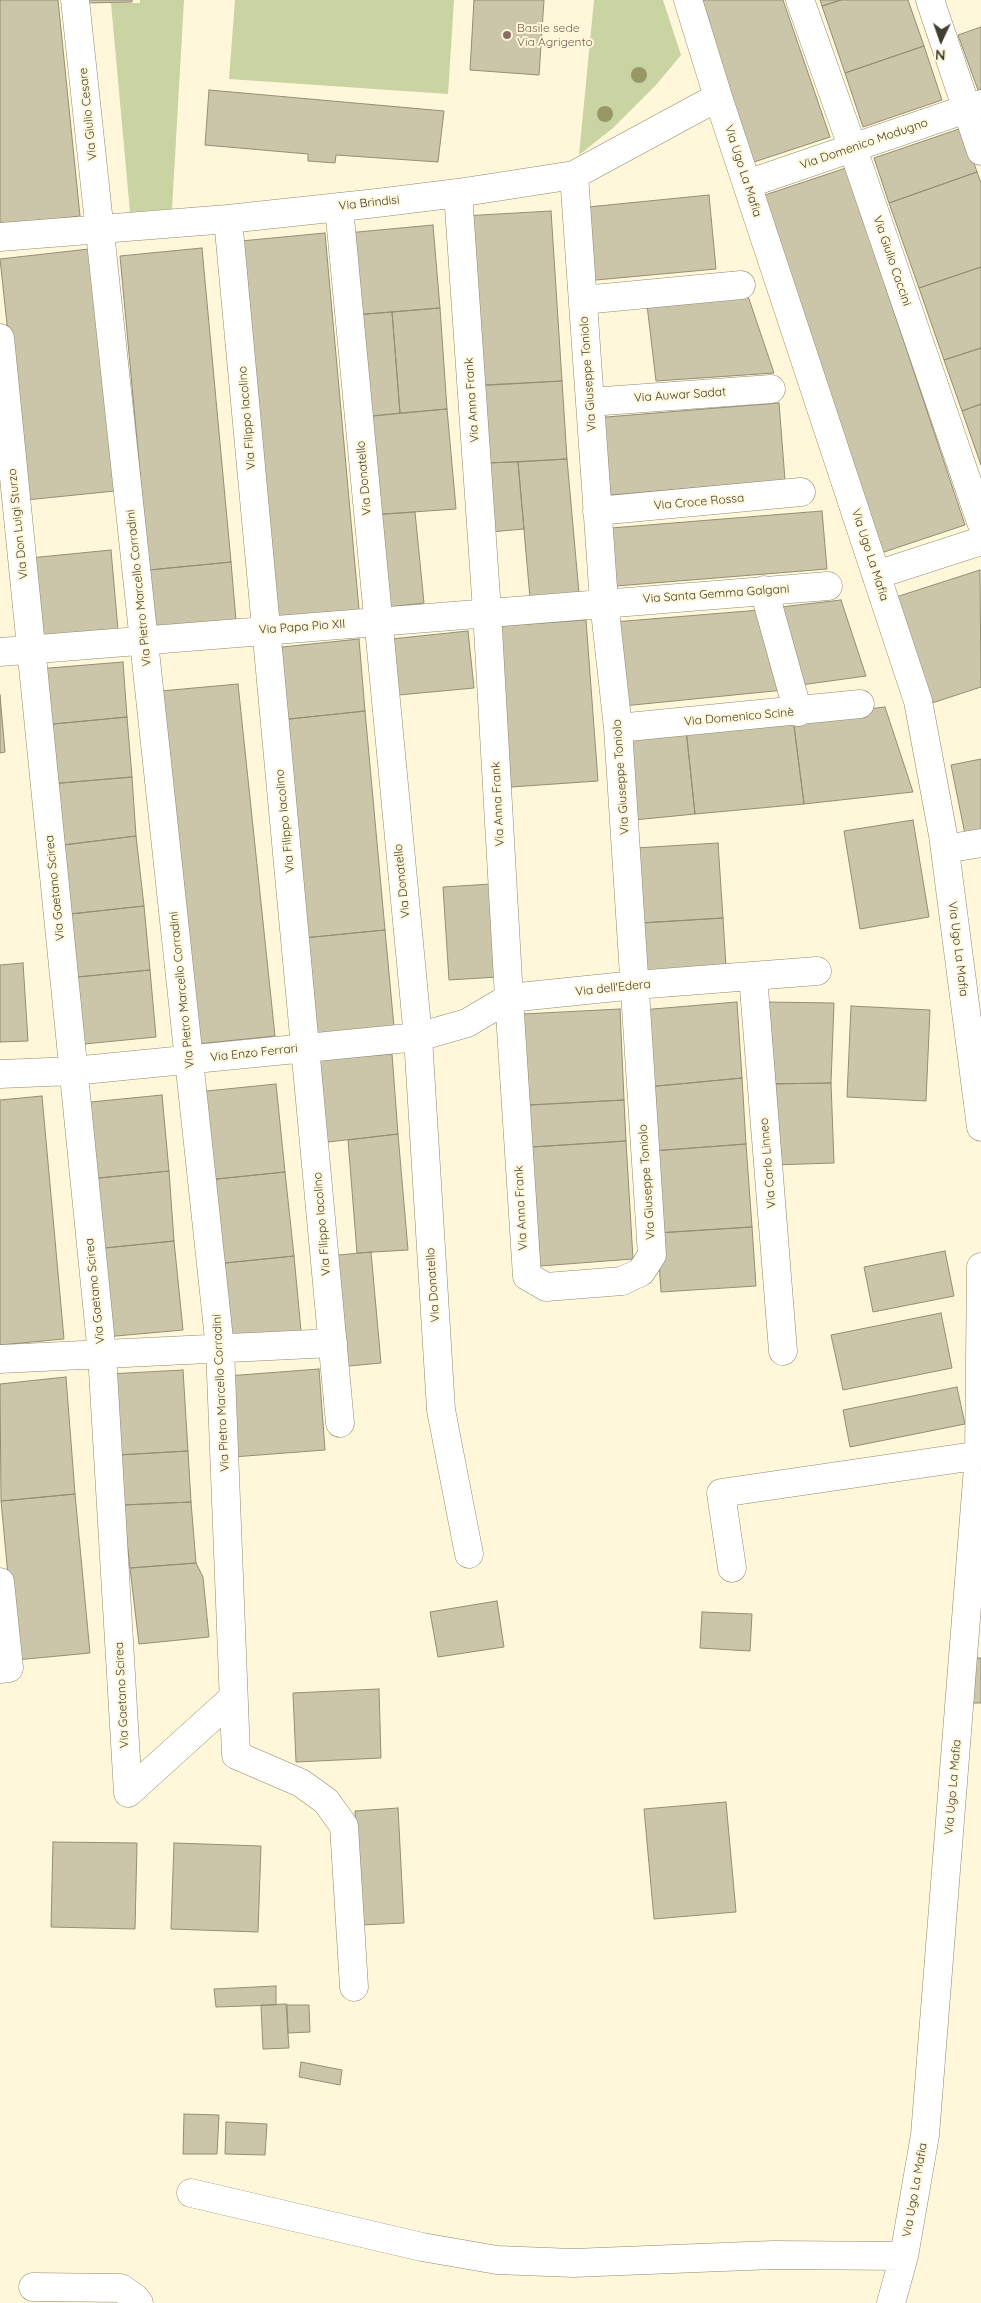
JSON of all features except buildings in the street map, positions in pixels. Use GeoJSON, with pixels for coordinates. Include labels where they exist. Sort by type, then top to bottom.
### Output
{"type":"FeatureCollection","features":[{"type":"Feature","properties":{"kind":"street","name":"Via Giulio Cesare"},"geometry":{"type":"LineString","coordinates":[[75,0],[100,227]]}},
{"type":"Feature","properties":{"kind":"street","name":"Via Ugo La Mafia"},"geometry":{"type":"LineString","coordinates":[[688,0],[718,97],[918,702],[945,849],[981,1127]]}},
{"type":"Feature","properties":{"kind":"street","name":"Via Giulio Caccini"},"geometry":{"type":"LineString","coordinates":[[800,0],[853,148],[981,522]]}},
{"type":"Feature","properties":{"kind":"street"},"geometry":{"type":"LineString","coordinates":[[930,0],[974,107],[981,151]]}},
{"type":"Feature","properties":{"kind":"street","name":"Via Brindisi"},"geometry":{"type":"LineString","coordinates":[[0,237],[100,227],[228,219],[458,194],[574,175],[718,97]]}},
{"type":"Feature","properties":{"kind":"street","name":"Via Domenico Modugno"},"geometry":{"type":"LineString","coordinates":[[748,184],[974,107]]}},
{"type":"Feature","properties":{"kind":"street","name":"Via Giuseppe Toniolo"},"geometry":{"type":"LineString","coordinates":[[574,175],[604,602],[618,728],[652,1256]]}},
{"type":"Feature","properties":{"kind":"street","name":"Via Anna Frank"},"geometry":{"type":"LineString","coordinates":[[458,194],[487,612],[527,1276],[546,1287],[622,1281],[641,1272],[652,1256]]}},
{"type":"Feature","properties":{"kind":"street","name":"Via Donatello"},"geometry":{"type":"LineString","coordinates":[[339,207],[418,1037],[441,1410],[469,1554]]}},
{"type":"Feature","properties":{"kind":"street","name":"Via Filippo Iacolino"},"geometry":{"type":"LineString","coordinates":[[228,219],[307,1048],[340,1423]]}},
{"type":"Feature","properties":{"kind":"street","name":"Via Pietro Marcello Corradini"},"geometry":{"type":"LineString","coordinates":[[100,227],[220,1348],[236,1756],[301,1783],[326,1801],[344,1826],[354,1987]]}},
{"type":"Feature","properties":{"kind":"street","name":"Via Giuseppe Toniolo"},"geometry":{"type":"LineString","coordinates":[[583,300],[741,285]]}},
{"type":"Feature","properties":{"kind":"street","name":"Via Don Luigi Sturzo"},"geometry":{"type":"LineString","coordinates":[[0,338],[30,650]]}},
{"type":"Feature","properties":{"kind":"street","name":"Via Auwar Sadat"},"geometry":{"type":"LineString","coordinates":[[590,402],[771,388]]}},
{"type":"Feature","properties":{"kind":"street","name":"Via Croce Rossa"},"geometry":{"type":"LineString","coordinates":[[597,511],[801,492]]}},
{"type":"Feature","properties":{"kind":"street"},"geometry":{"type":"LineString","coordinates":[[876,575],[981,541]]}},
{"type":"Feature","properties":{"kind":"street","name":"Via Santa Gemma Galgani"},"geometry":{"type":"LineString","coordinates":[[604,602],[828,586]]}},
{"type":"Feature","properties":{"kind":"street"},"geometry":{"type":"LineString","coordinates":[[764,590],[798,712]]}},
{"type":"Feature","properties":{"kind":"street","name":"Via Papa Pio XII"},"geometry":{"type":"LineString","coordinates":[[0,652],[604,602]]}},
{"type":"Feature","properties":{"kind":"street","name":"Via Gaetano Scirea"},"geometry":{"type":"LineString","coordinates":[[30,650],[102,1354],[128,1793],[234,1698]]}},
{"type":"Feature","properties":{"kind":"street","name":"Via Domenico Scinè"},"geometry":{"type":"LineString","coordinates":[[618,728],[798,712],[860,704]]}},
{"type":"Feature","properties":{"kind":"street"},"geometry":{"type":"LineString","coordinates":[[945,849],[981,843]]}},
{"type":"Feature","properties":{"kind":"street","name":"Via dell'Edera"},"geometry":{"type":"LineString","coordinates":[[418,1037],[467,1023],[509,998],[635,985],[817,971]]}},
{"type":"Feature","properties":{"kind":"street","name":"Via Carlo Linneo"},"geometry":{"type":"LineString","coordinates":[[753,976],[783,1350]]}},
{"type":"Feature","properties":{"kind":"street","name":"Via Enzo Ferrari"},"geometry":{"type":"LineString","coordinates":[[0,1074],[73,1071],[418,1037]]}},
{"type":"Feature","properties":{"kind":"street","name":"Via Ugo La Mafia"},"geometry":{"type":"LineString","coordinates":[[891,2303],[904,2256],[925,2135],[973,1648],[980,1455],[981,1267]]}},
{"type":"Feature","properties":{"kind":"street"},"geometry":{"type":"LineString","coordinates":[[0,1359],[333,1343]]}},
{"type":"Feature","properties":{"kind":"street"},"geometry":{"type":"LineString","coordinates":[[732,1568],[721,1493],[980,1455]]}},
{"type":"Feature","properties":{"kind":"street"},"geometry":{"type":"LineString","coordinates":[[0,1582],[9,1668],[0,1669]]}},
{"type":"Feature","properties":{"kind":"street"},"geometry":{"type":"LineString","coordinates":[[192,2193],[422,2247],[497,2260],[573,2263],[773,2255],[904,2256]]}},
{"type":"Feature","properties":{"kind":"street"},"geometry":{"type":"LineString","coordinates":[[32,2287],[121,2288],[139,2303]]}},
{"type":"Feature","properties":{"kind":"green space"},"geometry":{"type":"Polygon","coordinates":[[[140,0],[184,0],[172,209],[130,212],[111,3],[140,3],[140,0]]]}},
{"type":"Feature","properties":{"kind":"green space"},"geometry":{"type":"Polygon","coordinates":[[[235,0],[454,0],[448,94],[229,79],[235,0]]]}},
{"type":"Feature","properties":{"kind":"green space"},"geometry":{"type":"Polygon","coordinates":[[[594,0],[663,0],[681,55],[656,85],[613,128],[579,155],[594,0]]]}},
{"type":"Feature","properties":{"kind":"place","name":"Basile sede Via Agrigento"},"geometry":{"type":"Point","coordinates":[507,35]}}]}
